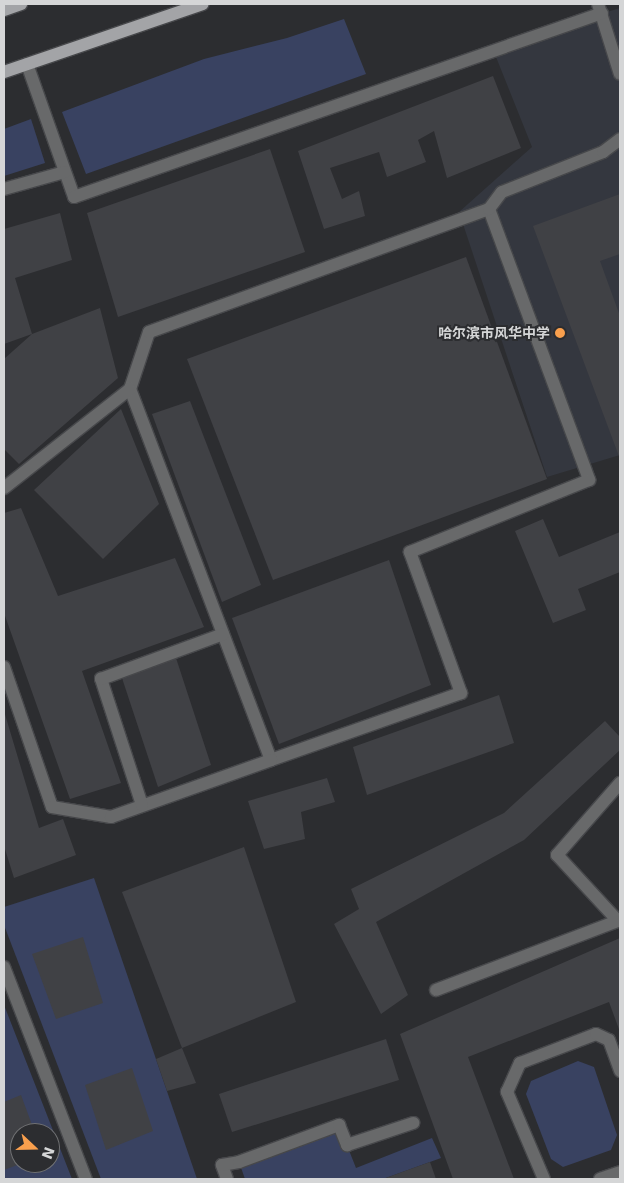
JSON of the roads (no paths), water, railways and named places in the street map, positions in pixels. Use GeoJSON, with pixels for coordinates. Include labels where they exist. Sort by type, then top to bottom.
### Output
{"type":"FeatureCollection","features":[{"type":"Feature","properties":{"kind":"main road"},"geometry":{"type":"LineString","coordinates":[[4,10],[21,4]]}},
{"type":"Feature","properties":{"kind":"main road"},"geometry":{"type":"LineString","coordinates":[[4,72],[203,4]]}},
{"type":"Feature","properties":{"kind":"street"},"geometry":{"type":"LineString","coordinates":[[27,64],[74,197],[600,9],[620,74]]}},
{"type":"Feature","properties":{"kind":"street"},"geometry":{"type":"LineString","coordinates":[[4,488],[130,389],[149,332],[489,209],[502,192],[603,152],[620,139]]}},
{"type":"Feature","properties":{"kind":"street"},"geometry":{"type":"LineString","coordinates":[[4,189],[66,172]]}},
{"type":"Feature","properties":{"kind":"street"},"geometry":{"type":"LineString","coordinates":[[4,667],[52,807],[111,817],[461,693],[410,552],[589,480],[489,209]]}},
{"type":"Feature","properties":{"kind":"street"},"geometry":{"type":"LineString","coordinates":[[130,389],[271,760]]}},
{"type":"Feature","properties":{"kind":"street"},"geometry":{"type":"LineString","coordinates":[[142,806],[101,679],[223,634]]}},
{"type":"Feature","properties":{"kind":"street"},"geometry":{"type":"LineString","coordinates":[[436,990],[619,921],[557,855],[620,783]]}},
{"type":"Feature","properties":{"kind":"street"},"geometry":{"type":"LineString","coordinates":[[4,967],[86,1179]]}},
{"type":"Feature","properties":{"kind":"street"},"geometry":{"type":"LineString","coordinates":[[544,1179],[507,1092],[520,1062],[596,1034],[609,1040],[620,1071]]}},
{"type":"Feature","properties":{"kind":"street"},"geometry":{"type":"LineString","coordinates":[[227,1179],[222,1165],[239,1162],[339,1125],[347,1145],[413,1123]]}},
{"type":"Feature","properties":{"kind":"street"},"geometry":{"type":"LineString","coordinates":[[600,1179],[620,1172]]}},
{"type":"Feature","properties":{"kind":"place","name":"哈尔滨市风华中学"},"geometry":{"type":"Point","coordinates":[560,333]}}]}
